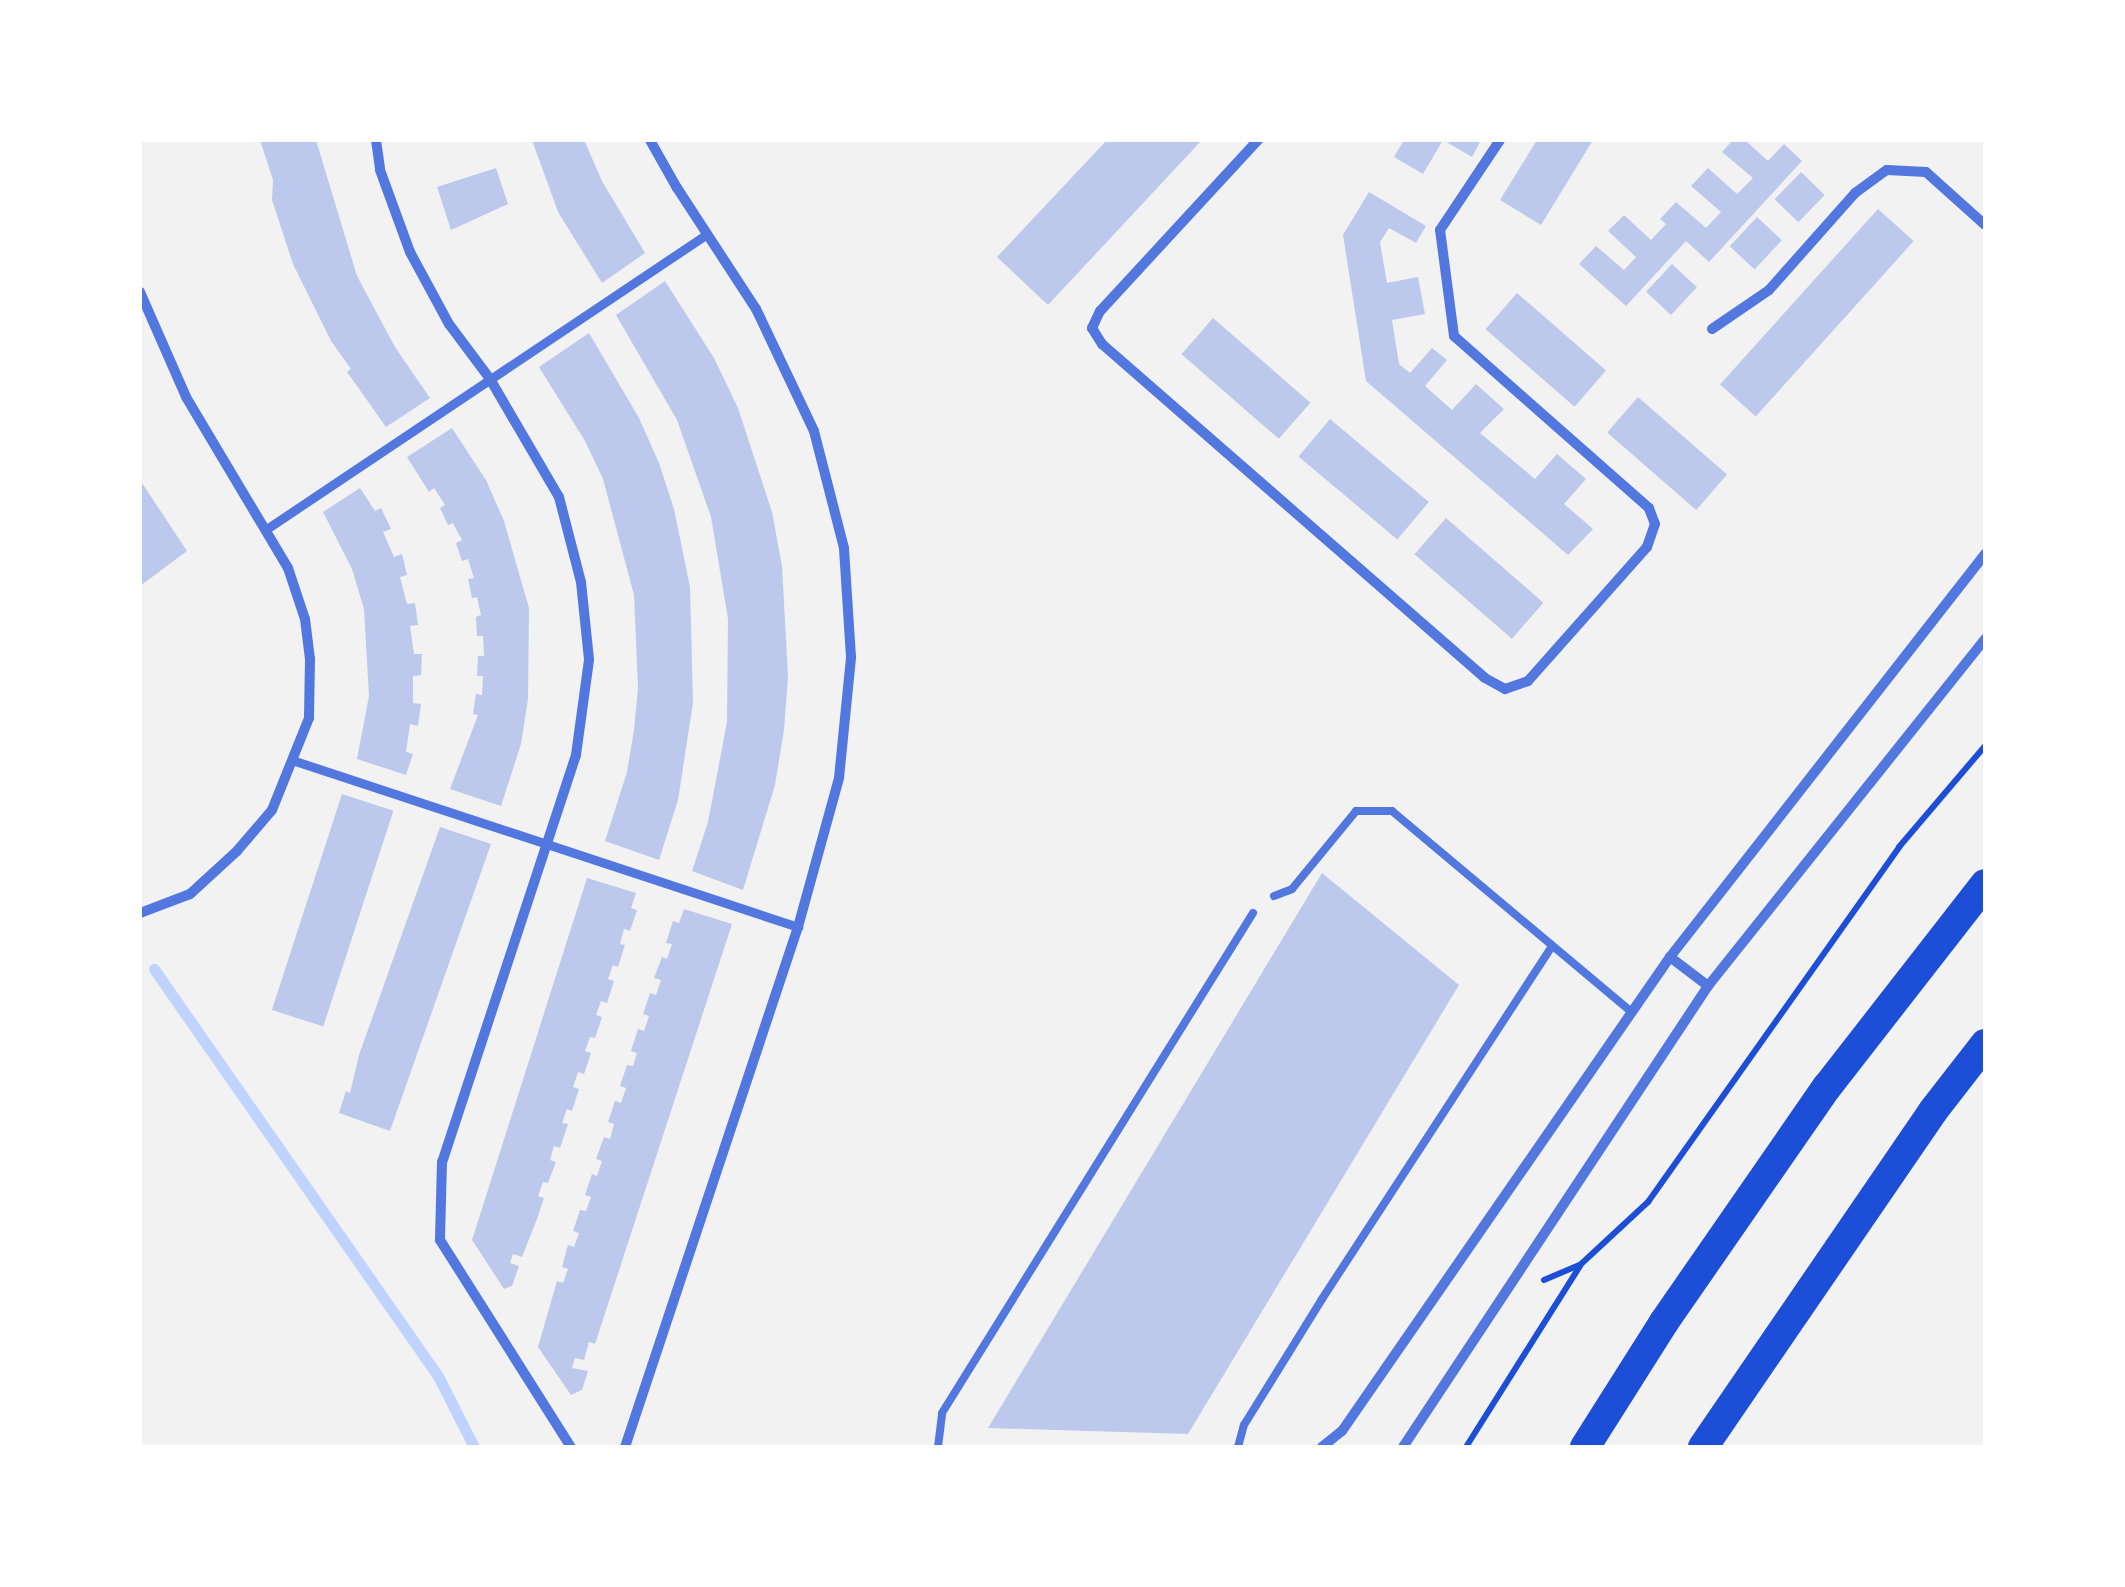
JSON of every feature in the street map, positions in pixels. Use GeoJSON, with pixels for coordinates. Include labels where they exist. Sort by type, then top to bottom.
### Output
{"type":"FeatureCollection","features":[{"type":"Feature","properties":{"kind":"highway"},"geometry":{"type":"LineString","coordinates":[[1585,1447],[1664,1322],[1827,1087],[1985,884]]}},
{"type":"Feature","properties":{"kind":"highway"},"geometry":{"type":"LineString","coordinates":[[1703,1447],[1933,1111],[1985,1044]]}},
{"type":"Feature","properties":{"kind":"street"},"geometry":{"type":"LineString","coordinates":[[376,140],[380,170],[410,252],[449,324],[490,378],[558,497],[581,582],[589,660],[576,755],[442,1162],[440,1240],[571,1447]]}},
{"type":"Feature","properties":{"kind":"street"},"geometry":{"type":"LineString","coordinates":[[625,1447],[798,927],[839,778],[850,658],[844,548],[814,431],[756,309],[650,140]]}},
{"type":"Feature","properties":{"kind":"street"},"geometry":{"type":"LineString","coordinates":[[1258,140],[1100,311],[1092,328],[1102,344],[1485,678],[1505,688],[1528,681],[1647,547],[1655,524],[1649,508],[1454,336],[1440,230],[1500,140]]}},
{"type":"Feature","properties":{"kind":"street"},"geometry":{"type":"LineString","coordinates":[[1712,329],[1769,290],[1855,193],[1887,170],[1926,172],[1985,225]]}},
{"type":"Feature","properties":{"kind":"street"},"geometry":{"type":"LineString","coordinates":[[265,530],[707,234]]}},
{"type":"Feature","properties":{"kind":"street"},"geometry":{"type":"LineString","coordinates":[[140,292],[186,397],[288,568],[305,619],[310,659],[308,718],[295,761],[272,810],[237,852],[190,894],[140,912]]}},
{"type":"Feature","properties":{"kind":"street"},"geometry":{"type":"LineString","coordinates":[[1322,1447],[1342,1430],[1670,956],[1985,554]]}},
{"type":"Feature","properties":{"kind":"street"},"geometry":{"type":"LineString","coordinates":[[1403,1447],[1708,986],[1985,639]]}},
{"type":"Feature","properties":{"kind":"street"},"geometry":{"type":"LineString","coordinates":[[295,761],[798,927]]}},
{"type":"Feature","properties":{"kind":"street"},"geometry":{"type":"LineString","coordinates":[[1670,956],[1708,986]]}},
{"type":"Feature","properties":{"kind":"lane"},"geometry":{"type":"LineString","coordinates":[[1274,896],[1292,889],[1356,811],[1392,811],[1630,1012]]}},
{"type":"Feature","properties":{"kind":"lane"},"geometry":{"type":"LineString","coordinates":[[938,1447],[942,1412],[1253,914]]}},
{"type":"Feature","properties":{"kind":"lane"},"geometry":{"type":"LineString","coordinates":[[1238,1447],[1244,1426],[1322,1298],[1551,948]]}},
{"type":"Feature","properties":{"kind":"path"},"geometry":{"type":"LineString","coordinates":[[1466,1447],[1580,1265],[1648,1202],[1899,848],[1985,746]]}},
{"type":"Feature","properties":{"kind":"path"},"geometry":{"type":"LineString","coordinates":[[1497,1300],[1580,1265]]}},
{"type":"Feature","properties":{"kind":"building"},"geometry":{"type":"Polygon","coordinates":[[[260,140],[316,140],[357,276],[395,347],[430,398],[386,427],[347,372],[351,369],[331,341],[293,264],[272,200],[273,180],[260,140]]]}},
{"type":"Feature","properties":{"kind":"building"},"geometry":{"type":"Polygon","coordinates":[[[532,140],[584,140],[602,181],[645,253],[602,283],[558,212],[532,140]]]}},
{"type":"Feature","properties":{"kind":"building"},"geometry":{"type":"Polygon","coordinates":[[[1107,140],[1202,140],[1048,305],[997,257],[1107,140]]]}},
{"type":"Feature","properties":{"kind":"building"},"geometry":{"type":"Polygon","coordinates":[[[1404,140],[1443,140],[1423,174],[1394,157],[1404,140]]]}},
{"type":"Feature","properties":{"kind":"building"},"geometry":{"type":"Polygon","coordinates":[[[1443,140],[1481,140],[1472,157],[1443,140]]]}},
{"type":"Feature","properties":{"kind":"building"},"geometry":{"type":"Polygon","coordinates":[[[1537,140],[1593,140],[1541,225],[1500,200],[1537,140]]]}},
{"type":"Feature","properties":{"kind":"building"},"geometry":{"type":"Polygon","coordinates":[[[1733,140],[1745,140],[1768,161],[1784,144],[1802,161],[1709,262],[1686,241],[1626,306],[1579,264],[1596,246],[1624,270],[1636,257],[1608,231],[1624,215],[1651,240],[1666,224],[1660,219],[1676,202],[1706,228],[1721,212],[1691,186],[1708,168],[1737,194],[1753,178],[1722,152],[1733,140]]]}},
{"type":"Feature","properties":{"kind":"building"},"geometry":{"type":"Polygon","coordinates":[[[496,168],[508,204],[451,230],[437,187],[496,168]]]}},
{"type":"Feature","properties":{"kind":"building"},"geometry":{"type":"Polygon","coordinates":[[[1801,172],[1825,195],[1798,222],[1775,199],[1801,172]]]}},
{"type":"Feature","properties":{"kind":"building"},"geometry":{"type":"Polygon","coordinates":[[[1369,192],[1426,226],[1416,243],[1389,228],[1380,242],[1387,283],[1418,277],[1425,314],[1392,320],[1399,364],[1410,373],[1432,348],[1447,360],[1425,386],[1452,410],[1476,384],[1504,409],[1480,433],[1535,479],[1557,454],[1586,479],[1564,504],[1593,529],[1568,555],[1366,381],[1343,235],[1369,192]]]}},
{"type":"Feature","properties":{"kind":"building"},"geometry":{"type":"Polygon","coordinates":[[[1878,209],[1914,241],[1756,417],[1720,384],[1878,209]]]}},
{"type":"Feature","properties":{"kind":"building"},"geometry":{"type":"Polygon","coordinates":[[[1757,217],[1782,240],[1755,269],[1730,246],[1757,217]]]}},
{"type":"Feature","properties":{"kind":"building"},"geometry":{"type":"Polygon","coordinates":[[[1672,264],[1697,287],[1671,315],[1646,292],[1672,264]]]}},
{"type":"Feature","properties":{"kind":"building"},"geometry":{"type":"Polygon","coordinates":[[[665,281],[714,358],[738,408],[772,512],[782,566],[788,676],[784,730],[775,785],[743,890],[692,871],[708,822],[727,722],[728,619],[711,517],[677,420],[616,315],[665,281]]]}},
{"type":"Feature","properties":{"kind":"building"},"geometry":{"type":"Polygon","coordinates":[[[1517,293],[1606,370],[1575,407],[1486,329],[1517,293]]]}},
{"type":"Feature","properties":{"kind":"building"},"geometry":{"type":"Polygon","coordinates":[[[1213,318],[1310,403],[1279,439],[1182,354],[1213,318]]]}},
{"type":"Feature","properties":{"kind":"building"},"geometry":{"type":"Polygon","coordinates":[[[589,333],[639,418],[659,463],[674,509],[690,587],[693,703],[678,800],[659,860],[605,841],[627,772],[634,730],[638,688],[634,595],[603,479],[585,441],[539,367],[589,333]]]}},
{"type":"Feature","properties":{"kind":"building"},"geometry":{"type":"Polygon","coordinates":[[[1638,397],[1727,474],[1696,510],[1607,432],[1638,397]]]}},
{"type":"Feature","properties":{"kind":"building"},"geometry":{"type":"Polygon","coordinates":[[[1330,419],[1429,502],[1397,539],[1299,457],[1330,419]]]}},
{"type":"Feature","properties":{"kind":"building"},"geometry":{"type":"Polygon","coordinates":[[[452,428],[486,480],[504,521],[529,608],[528,699],[521,744],[501,806],[450,789],[478,715],[473,714],[476,694],[482,695],[483,676],[477,676],[478,656],[484,656],[483,636],[477,636],[476,617],[481,615],[477,597],[472,598],[468,579],[474,578],[468,559],[462,561],[456,543],[462,540],[453,523],[448,525],[440,508],[445,505],[434,488],[429,492],[407,457],[452,428]]]}},
{"type":"Feature","properties":{"kind":"building"},"geometry":{"type":"Polygon","coordinates":[[[140,480],[187,551],[140,586],[140,480]]]}},
{"type":"Feature","properties":{"kind":"building"},"geometry":{"type":"Polygon","coordinates":[[[360,488],[375,511],[381,508],[391,529],[383,532],[394,557],[402,554],[407,575],[400,577],[407,604],[415,603],[418,625],[410,626],[414,654],[422,654],[421,675],[413,676],[413,703],[421,704],[418,726],[410,724],[406,752],[413,754],[406,775],[357,759],[369,696],[364,609],[352,569],[323,512],[360,488]]]}},
{"type":"Feature","properties":{"kind":"building"},"geometry":{"type":"Polygon","coordinates":[[[1446,518],[1543,603],[1512,639],[1415,554],[1446,518]]]}},
{"type":"Feature","properties":{"kind":"building"},"geometry":{"type":"Polygon","coordinates":[[[342,794],[393,811],[323,1027],[272,1010],[342,794]]]}},
{"type":"Feature","properties":{"kind":"building"},"geometry":{"type":"Polygon","coordinates":[[[440,827],[491,844],[390,1131],[339,1113],[346,1091],[350,1093],[359,1055],[440,827]]]}},
{"type":"Feature","properties":{"kind":"building"},"geometry":{"type":"Polygon","coordinates":[[[1322,873],[1459,985],[1188,1434],[988,1428],[1322,873]]]}},
{"type":"Feature","properties":{"kind":"building"},"geometry":{"type":"Polygon","coordinates":[[[587,878],[636,893],[631,908],[637,910],[630,931],[624,929],[620,944],[625,945],[618,967],[613,965],[608,979],[614,981],[607,1003],[601,1001],[596,1015],[602,1017],[595,1038],[590,1037],[585,1051],[591,1053],[584,1074],[578,1072],[573,1087],[579,1089],[572,1111],[567,1109],[562,1123],[568,1124],[560,1148],[554,1146],[550,1160],[556,1162],[538,1196],[544,1198],[537,1219],[522,1257],[513,1254],[510,1263],[519,1266],[512,1286],[504,1289],[472,1240],[587,878]]]}},
{"type":"Feature","properties":{"kind":"building"},"geometry":{"type":"Polygon","coordinates":[[[684,909],[732,924],[595,1344],[589,1342],[584,1360],[575,1358],[572,1368],[588,1371],[582,1390],[571,1395],[538,1347],[557,1281],[563,1283],[568,1269],[562,1267],[568,1245],[574,1247],[579,1233],[573,1231],[580,1210],[586,1211],[591,1197],[585,1195],[592,1174],[597,1176],[602,1161],[596,1159],[604,1137],[610,1139],[614,1124],[608,1122],[615,1101],[621,1103],[626,1088],[620,1086],[627,1065],[633,1066],[637,1053],[631,1051],[638,1029],[644,1031],[649,1016],[643,1014],[650,993],[656,995],[661,980],[654,978],[672,944],[666,943],[673,921],[679,923],[684,909]]]}},
{"type":"Feature","properties":{"kind":"waterway"},"geometry":{"type":"LineString","coordinates":[[154,969],[437,1374],[474,1447]]}}]}
